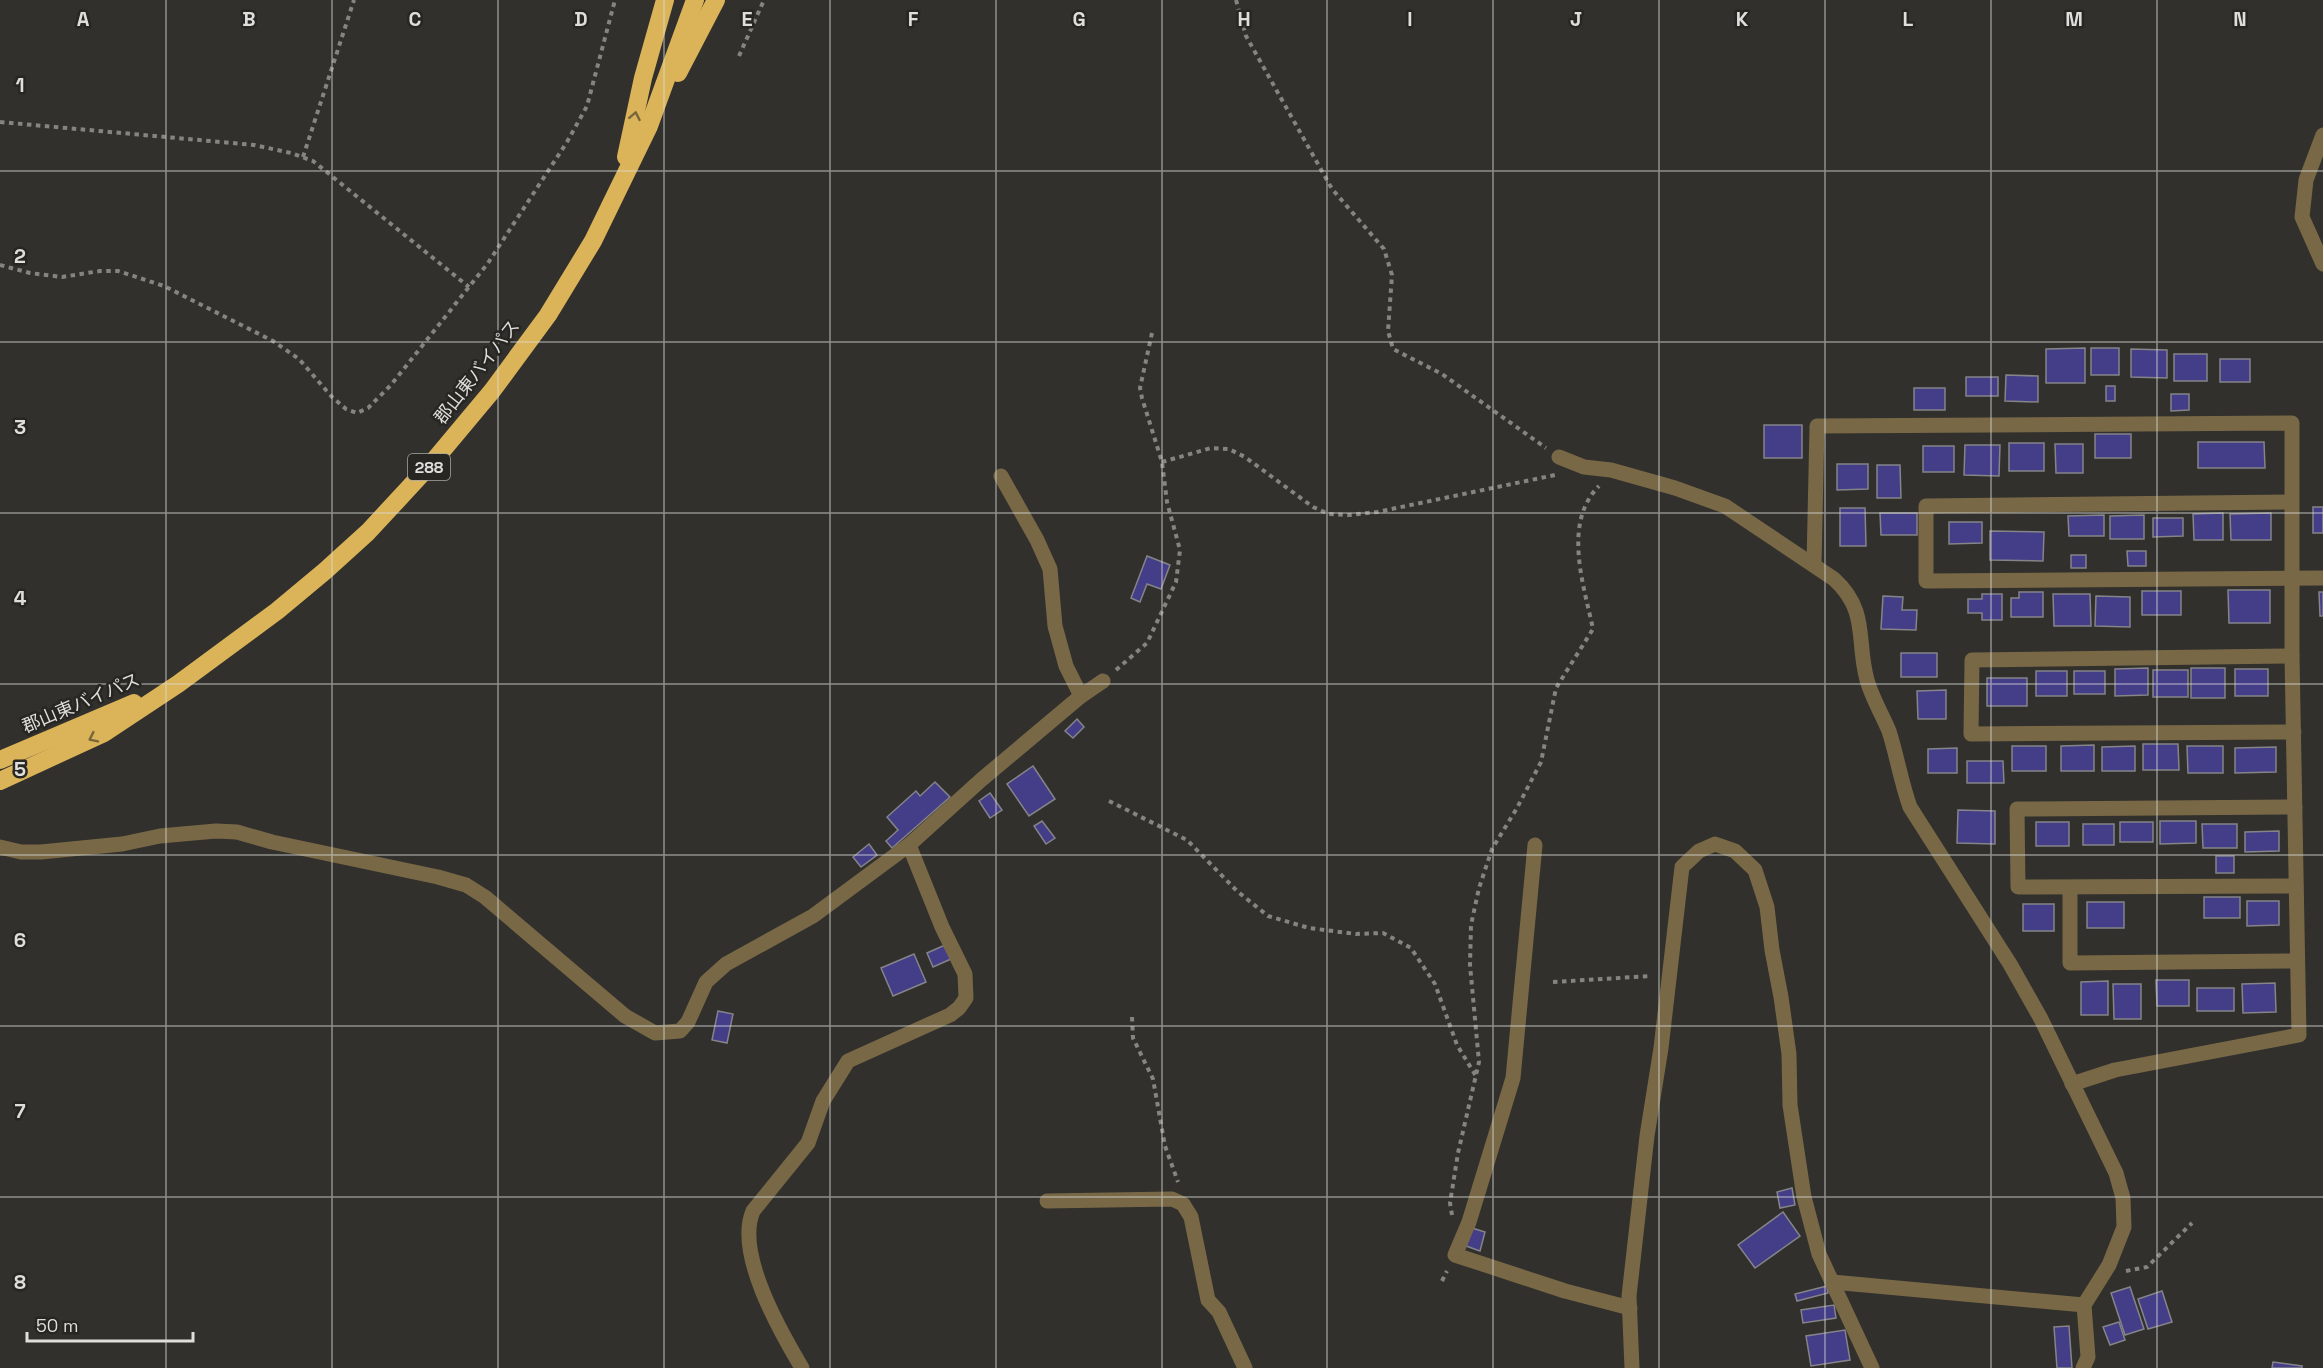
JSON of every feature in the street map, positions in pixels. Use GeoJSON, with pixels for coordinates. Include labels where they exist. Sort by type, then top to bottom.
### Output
{"type":"FeatureCollection","features":[{"type":"Feature","properties":{"kind":"highway"},"geometry":{"type":"LineString","coordinates":[[617,194],[643,78],[665,0]]}},
{"type":"Feature","properties":{"kind":"highway","name":"郡山東バイパス"},"geometry":{"type":"LineString","coordinates":[[0,781],[104,733],[178,684],[277,611],[326,571],[368,532],[431,464],[492,391],[548,315],[593,241],[649,126],[696,0]]}},
{"type":"Feature","properties":{"kind":"highway"},"geometry":{"type":"LineString","coordinates":[[649,126],[700,34],[716,0]]}},
{"type":"Feature","properties":{"kind":"highway","name":"郡山東バイパス"},"geometry":{"type":"LineString","coordinates":[[0,760],[178,684]]}},
{"type":"Feature","properties":{"kind":"street"},"geometry":{"type":"LineString","coordinates":[[2323,135],[2306,180],[2302,216],[2323,264]]}},
{"type":"Feature","properties":{"kind":"street"},"geometry":{"type":"LineString","coordinates":[[1814,565],[1817,426],[2292,423],[2292,656],[2296,961],[2300,1035],[2115,1070],[2072,1084]]}},
{"type":"Feature","properties":{"kind":"street"},"geometry":{"type":"LineString","coordinates":[[1559,457],[1584,467],[1611,470],[1674,488],[1725,506],[1754,527],[1789,547],[1840,584],[1854,601],[1867,680],[1890,734],[1900,779],[1910,807],[2010,964],[2041,1019],[2116,1173],[2123,1198],[2124,1227],[2109,1265],[2084,1305],[2088,1357],[2083,1368]]}},
{"type":"Feature","properties":{"kind":"street"},"geometry":{"type":"LineString","coordinates":[[1001,476],[1037,540],[1050,569],[1054,626],[1066,666],[1081,696]]}},
{"type":"Feature","properties":{"kind":"street"},"geometry":{"type":"LineString","coordinates":[[2291,502],[1926,506],[1926,581],[2323,578]]}},
{"type":"Feature","properties":{"kind":"street"},"geometry":{"type":"LineString","coordinates":[[2292,656],[1972,660],[1971,734],[2294,732]]}},
{"type":"Feature","properties":{"kind":"street"},"geometry":{"type":"LineString","coordinates":[[0,847],[21,852],[41,852],[122,844],[160,836],[216,831],[237,832],[272,842],[457,882],[485,897],[625,1016],[655,1033],[668,1033],[680,1030],[688,1022],[706,982],[726,964],[813,916],[909,845],[981,780],[1081,696],[1103,681]]}},
{"type":"Feature","properties":{"kind":"street"},"geometry":{"type":"LineString","coordinates":[[2295,807],[2017,809],[2018,887],[2296,886]]}},
{"type":"Feature","properties":{"kind":"street"},"geometry":{"type":"LineString","coordinates":[[1632,1368],[1630,1308],[1646,1147],[1670,976],[1682,867],[1699,851],[1715,844],[1735,851],[1755,870],[1767,907],[1787,1042],[1790,1105],[1804,1197],[1819,1254],[1872,1368]]}},
{"type":"Feature","properties":{"kind":"street"},"geometry":{"type":"LineString","coordinates":[[802,1368],[763,1294],[753,1264],[749,1221],[753,1211],[808,1143],[823,1101],[848,1061],[950,1015],[966,998],[965,974],[942,927],[909,845]]}},
{"type":"Feature","properties":{"kind":"street"},"geometry":{"type":"LineString","coordinates":[[1535,845],[1513,1078],[1469,1222],[1455,1255],[1564,1291],[1630,1308]]}},
{"type":"Feature","properties":{"kind":"street"},"geometry":{"type":"LineString","coordinates":[[2070,888],[2070,963],[2296,961]]}},
{"type":"Feature","properties":{"kind":"street"},"geometry":{"type":"LineString","coordinates":[[1047,1201],[1172,1199],[1183,1204],[1191,1217],[1208,1300],[1219,1312],[1245,1368]]}},
{"type":"Feature","properties":{"kind":"street"},"geometry":{"type":"LineString","coordinates":[[1832,1282],[2084,1305]]}},
{"type":"Feature","properties":{"kind":"path"},"geometry":{"type":"LineString","coordinates":[[303,157],[354,0]]}},
{"type":"Feature","properties":{"kind":"path"},"geometry":{"type":"LineString","coordinates":[[0,265],[30,273],[62,277],[100,271],[118,271],[164,286],[273,341],[299,359],[332,397],[346,409],[357,412],[368,408],[391,385],[488,264],[543,182],[587,106],[615,0]]}},
{"type":"Feature","properties":{"kind":"path"},"geometry":{"type":"LineString","coordinates":[[739,56],[764,0]]}},
{"type":"Feature","properties":{"kind":"path"},"geometry":{"type":"LineString","coordinates":[[1236,0],[1246,36],[1332,189],[1384,249],[1392,275],[1388,331],[1393,349],[1442,374],[1559,457]]}},
{"type":"Feature","properties":{"kind":"path"},"geometry":{"type":"LineString","coordinates":[[0,122],[254,145],[303,157],[340,182],[469,287]]}},
{"type":"Feature","properties":{"kind":"path"},"geometry":{"type":"LineString","coordinates":[[1103,681],[1147,643],[1176,582],[1180,550],[1167,502],[1162,462],[1140,388],[1152,333]]}},
{"type":"Feature","properties":{"kind":"path"},"geometry":{"type":"LineString","coordinates":[[1162,462],[1211,448],[1229,449],[1245,457],[1313,507],[1329,514],[1349,515],[1377,512],[1460,493],[1531,481],[1584,467]]}},
{"type":"Feature","properties":{"kind":"path"},"geometry":{"type":"LineString","coordinates":[[1109,801],[1187,840],[1237,891],[1268,916],[1309,928],[1356,934],[1383,933],[1412,948],[1435,984],[1457,1045],[1477,1076]]}},
{"type":"Feature","properties":{"kind":"path"},"geometry":{"type":"LineString","coordinates":[[1553,982],[1670,976]]}},
{"type":"Feature","properties":{"kind":"path"},"geometry":{"type":"LineString","coordinates":[[1132,1017],[1133,1038],[1153,1079],[1165,1146],[1180,1186],[1183,1204]]}},
{"type":"Feature","properties":{"kind":"path"},"geometry":{"type":"LineString","coordinates":[[2102,1276],[2147,1267],[2192,1223]]}},
{"type":"Feature","properties":{"kind":"building"},"geometry":{"type":"Polygon","coordinates":[[[2085,348],[2085,383],[2046,383],[2046,349],[2085,348]]]}},
{"type":"Feature","properties":{"kind":"building"},"geometry":{"type":"Polygon","coordinates":[[[2091,348],[2119,348],[2119,375],[2091,375],[2091,348]]]}},
{"type":"Feature","properties":{"kind":"building"},"geometry":{"type":"Polygon","coordinates":[[[2131,349],[2167,350],[2167,378],[2131,377],[2131,349]]]}},
{"type":"Feature","properties":{"kind":"building"},"geometry":{"type":"Polygon","coordinates":[[[2174,354],[2207,354],[2207,381],[2174,381],[2174,354]]]}},
{"type":"Feature","properties":{"kind":"building"},"geometry":{"type":"Polygon","coordinates":[[[2220,359],[2250,359],[2250,382],[2220,382],[2220,359]]]}},
{"type":"Feature","properties":{"kind":"building"},"geometry":{"type":"Polygon","coordinates":[[[2006,375],[2038,376],[2038,402],[2005,401],[2006,375]]]}},
{"type":"Feature","properties":{"kind":"building"},"geometry":{"type":"Polygon","coordinates":[[[1966,377],[1998,377],[1998,396],[1966,396],[1966,377]]]}},
{"type":"Feature","properties":{"kind":"building"},"geometry":{"type":"Polygon","coordinates":[[[2106,386],[2115,386],[2115,401],[2106,401],[2106,386]]]}},
{"type":"Feature","properties":{"kind":"building"},"geometry":{"type":"Polygon","coordinates":[[[1914,388],[1945,388],[1945,410],[1914,410],[1914,388]]]}},
{"type":"Feature","properties":{"kind":"building"},"geometry":{"type":"Polygon","coordinates":[[[2171,394],[2189,394],[2189,410],[2171,411],[2171,394]]]}},
{"type":"Feature","properties":{"kind":"building"},"geometry":{"type":"Polygon","coordinates":[[[1764,425],[1802,425],[1802,458],[1764,458],[1764,425]]]}},
{"type":"Feature","properties":{"kind":"building"},"geometry":{"type":"Polygon","coordinates":[[[2095,434],[2131,434],[2131,458],[2095,458],[2095,434]]]}},
{"type":"Feature","properties":{"kind":"building"},"geometry":{"type":"Polygon","coordinates":[[[2198,442],[2264,442],[2265,468],[2198,468],[2198,442]]]}},
{"type":"Feature","properties":{"kind":"building"},"geometry":{"type":"Polygon","coordinates":[[[2009,443],[2044,443],[2044,471],[2009,471],[2009,443]]]}},
{"type":"Feature","properties":{"kind":"building"},"geometry":{"type":"Polygon","coordinates":[[[2055,444],[2083,444],[2083,473],[2056,473],[2055,444]]]}},
{"type":"Feature","properties":{"kind":"building"},"geometry":{"type":"Polygon","coordinates":[[[1965,445],[2000,445],[1999,476],[1964,475],[1965,445]]]}},
{"type":"Feature","properties":{"kind":"building"},"geometry":{"type":"Polygon","coordinates":[[[1923,446],[1954,446],[1954,472],[1923,472],[1923,446]]]}},
{"type":"Feature","properties":{"kind":"building"},"geometry":{"type":"Polygon","coordinates":[[[1837,464],[1868,464],[1868,489],[1837,490],[1837,464]]]}},
{"type":"Feature","properties":{"kind":"building"},"geometry":{"type":"Polygon","coordinates":[[[1877,465],[1900,465],[1901,498],[1877,498],[1877,465]]]}},
{"type":"Feature","properties":{"kind":"building"},"geometry":{"type":"Polygon","coordinates":[[[2313,507],[2323,507],[2323,533],[2313,533],[2313,507]]]}},
{"type":"Feature","properties":{"kind":"building"},"geometry":{"type":"Polygon","coordinates":[[[1840,508],[1865,508],[1866,546],[1840,546],[1840,508]]]}},
{"type":"Feature","properties":{"kind":"building"},"geometry":{"type":"Polygon","coordinates":[[[1880,513],[1917,513],[1917,535],[1881,535],[1880,513]]]}},
{"type":"Feature","properties":{"kind":"building"},"geometry":{"type":"Polygon","coordinates":[[[2223,513],[2223,540],[2194,540],[2193,514],[2223,513]]]}},
{"type":"Feature","properties":{"kind":"building"},"geometry":{"type":"Polygon","coordinates":[[[2271,513],[2271,540],[2231,540],[2230,514],[2271,513]]]}},
{"type":"Feature","properties":{"kind":"building"},"geometry":{"type":"Polygon","coordinates":[[[2104,515],[2104,536],[2069,536],[2068,516],[2104,515]]]}},
{"type":"Feature","properties":{"kind":"building"},"geometry":{"type":"Polygon","coordinates":[[[2144,515],[2144,539],[2110,539],[2110,516],[2144,515]]]}},
{"type":"Feature","properties":{"kind":"building"},"geometry":{"type":"Polygon","coordinates":[[[2153,518],[2183,518],[2183,536],[2153,537],[2153,518]]]}},
{"type":"Feature","properties":{"kind":"building"},"geometry":{"type":"Polygon","coordinates":[[[1949,522],[1982,522],[1982,543],[1949,544],[1949,522]]]}},
{"type":"Feature","properties":{"kind":"building"},"geometry":{"type":"Polygon","coordinates":[[[1990,531],[2044,532],[2043,561],[1990,560],[1990,531]]]}},
{"type":"Feature","properties":{"kind":"building"},"geometry":{"type":"Polygon","coordinates":[[[2127,551],[2146,551],[2146,566],[2128,566],[2127,551]]]}},
{"type":"Feature","properties":{"kind":"building"},"geometry":{"type":"Polygon","coordinates":[[[2071,555],[2086,555],[2086,568],[2071,568],[2071,555]]]}},
{"type":"Feature","properties":{"kind":"building"},"geometry":{"type":"Polygon","coordinates":[[[1147,556],[1170,565],[1161,589],[1147,584],[1140,602],[1131,598],[1147,556]]]}},
{"type":"Feature","properties":{"kind":"building"},"geometry":{"type":"Polygon","coordinates":[[[2228,590],[2270,590],[2270,623],[2229,623],[2228,590]]]}},
{"type":"Feature","properties":{"kind":"building"},"geometry":{"type":"Polygon","coordinates":[[[2142,591],[2181,591],[2181,615],[2142,615],[2142,591]]]}},
{"type":"Feature","properties":{"kind":"building"},"geometry":{"type":"Polygon","coordinates":[[[2019,592],[2043,592],[2043,617],[2011,617],[2011,598],[2019,598],[2019,592]]]}},
{"type":"Feature","properties":{"kind":"building"},"geometry":{"type":"Polygon","coordinates":[[[2319,592],[2323,592],[2323,616],[2320,616],[2319,592]]]}},
{"type":"Feature","properties":{"kind":"building"},"geometry":{"type":"Polygon","coordinates":[[[1982,594],[2002,594],[2002,620],[1982,620],[1982,613],[1968,613],[1968,599],[1982,599],[1982,594]]]}},
{"type":"Feature","properties":{"kind":"building"},"geometry":{"type":"Polygon","coordinates":[[[2053,594],[2090,594],[2091,626],[2054,626],[2053,594]]]}},
{"type":"Feature","properties":{"kind":"building"},"geometry":{"type":"Polygon","coordinates":[[[1883,596],[1903,597],[1902,610],[1917,610],[1916,630],[1881,629],[1883,596]]]}},
{"type":"Feature","properties":{"kind":"building"},"geometry":{"type":"Polygon","coordinates":[[[2096,596],[2130,597],[2130,627],[2095,626],[2096,596]]]}},
{"type":"Feature","properties":{"kind":"building"},"geometry":{"type":"Polygon","coordinates":[[[1901,653],[1937,653],[1937,677],[1901,677],[1901,653]]]}},
{"type":"Feature","properties":{"kind":"building"},"geometry":{"type":"Polygon","coordinates":[[[2148,668],[2148,695],[2115,696],[2115,669],[2148,668]]]}},
{"type":"Feature","properties":{"kind":"building"},"geometry":{"type":"Polygon","coordinates":[[[2191,668],[2225,668],[2225,698],[2191,698],[2191,668]]]}},
{"type":"Feature","properties":{"kind":"building"},"geometry":{"type":"Polygon","coordinates":[[[2235,669],[2268,669],[2268,696],[2235,696],[2235,669]]]}},
{"type":"Feature","properties":{"kind":"building"},"geometry":{"type":"Polygon","coordinates":[[[2153,670],[2188,670],[2188,697],[2153,697],[2153,670]]]}},
{"type":"Feature","properties":{"kind":"building"},"geometry":{"type":"Polygon","coordinates":[[[2036,671],[2067,671],[2067,696],[2036,696],[2036,671]]]}},
{"type":"Feature","properties":{"kind":"building"},"geometry":{"type":"Polygon","coordinates":[[[2074,671],[2105,671],[2105,694],[2074,694],[2074,671]]]}},
{"type":"Feature","properties":{"kind":"building"},"geometry":{"type":"Polygon","coordinates":[[[1987,678],[2027,678],[2027,706],[1987,706],[1987,678]]]}},
{"type":"Feature","properties":{"kind":"building"},"geometry":{"type":"Polygon","coordinates":[[[1946,690],[1946,719],[1918,719],[1917,691],[1946,690]]]}},
{"type":"Feature","properties":{"kind":"building"},"geometry":{"type":"Polygon","coordinates":[[[1077,719],[1084,727],[1073,738],[1065,731],[1077,719]]]}},
{"type":"Feature","properties":{"kind":"building"},"geometry":{"type":"Polygon","coordinates":[[[2143,744],[2178,744],[2179,770],[2143,770],[2143,744]]]}},
{"type":"Feature","properties":{"kind":"building"},"geometry":{"type":"Polygon","coordinates":[[[2094,745],[2094,771],[2061,771],[2061,746],[2094,745]]]}},
{"type":"Feature","properties":{"kind":"building"},"geometry":{"type":"Polygon","coordinates":[[[2012,746],[2046,746],[2046,771],[2012,771],[2012,746]]]}},
{"type":"Feature","properties":{"kind":"building"},"geometry":{"type":"Polygon","coordinates":[[[2135,746],[2135,771],[2102,771],[2102,747],[2135,746]]]}},
{"type":"Feature","properties":{"kind":"building"},"geometry":{"type":"Polygon","coordinates":[[[2187,746],[2223,746],[2223,773],[2188,773],[2187,746]]]}},
{"type":"Feature","properties":{"kind":"building"},"geometry":{"type":"Polygon","coordinates":[[[2276,747],[2276,772],[2235,773],[2235,748],[2276,747]]]}},
{"type":"Feature","properties":{"kind":"building"},"geometry":{"type":"Polygon","coordinates":[[[1957,748],[1957,773],[1928,773],[1928,749],[1957,748]]]}},
{"type":"Feature","properties":{"kind":"building"},"geometry":{"type":"Polygon","coordinates":[[[1967,761],[2003,761],[2004,783],[1967,783],[1967,761]]]}},
{"type":"Feature","properties":{"kind":"building"},"geometry":{"type":"Polygon","coordinates":[[[1033,766],[1055,799],[1029,816],[1007,784],[1033,766]]]}},
{"type":"Feature","properties":{"kind":"building"},"geometry":{"type":"Polygon","coordinates":[[[935,782],[950,797],[892,848],[886,841],[898,830],[887,817],[916,791],[920,796],[935,782]]]}},
{"type":"Feature","properties":{"kind":"building"},"geometry":{"type":"Polygon","coordinates":[[[990,793],[1002,810],[990,818],[979,801],[990,793]]]}},
{"type":"Feature","properties":{"kind":"building"},"geometry":{"type":"Polygon","coordinates":[[[1958,810],[1995,811],[1995,844],[1957,843],[1958,810]]]}},
{"type":"Feature","properties":{"kind":"building"},"geometry":{"type":"Polygon","coordinates":[[[1042,821],[1055,838],[1046,844],[1034,826],[1042,821]]]}},
{"type":"Feature","properties":{"kind":"building"},"geometry":{"type":"Polygon","coordinates":[[[2160,821],[2196,821],[2196,843],[2160,844],[2160,821]]]}},
{"type":"Feature","properties":{"kind":"building"},"geometry":{"type":"Polygon","coordinates":[[[2036,822],[2069,822],[2069,846],[2036,846],[2036,822]]]}},
{"type":"Feature","properties":{"kind":"building"},"geometry":{"type":"Polygon","coordinates":[[[2120,822],[2153,822],[2153,842],[2120,842],[2120,822]]]}},
{"type":"Feature","properties":{"kind":"building"},"geometry":{"type":"Polygon","coordinates":[[[2083,824],[2114,824],[2114,845],[2083,845],[2083,824]]]}},
{"type":"Feature","properties":{"kind":"building"},"geometry":{"type":"Polygon","coordinates":[[[2202,824],[2237,824],[2237,848],[2203,848],[2202,824]]]}},
{"type":"Feature","properties":{"kind":"building"},"geometry":{"type":"Polygon","coordinates":[[[2279,831],[2279,851],[2245,852],[2245,832],[2279,831]]]}},
{"type":"Feature","properties":{"kind":"building"},"geometry":{"type":"Polygon","coordinates":[[[869,844],[877,855],[861,867],[853,857],[869,844]]]}},
{"type":"Feature","properties":{"kind":"building"},"geometry":{"type":"Polygon","coordinates":[[[2216,856],[2234,856],[2234,873],[2216,873],[2216,856]]]}},
{"type":"Feature","properties":{"kind":"building"},"geometry":{"type":"Polygon","coordinates":[[[2204,897],[2240,897],[2240,918],[2204,918],[2204,897]]]}},
{"type":"Feature","properties":{"kind":"building"},"geometry":{"type":"Polygon","coordinates":[[[2247,901],[2279,901],[2279,925],[2247,926],[2247,901]]]}},
{"type":"Feature","properties":{"kind":"building"},"geometry":{"type":"Polygon","coordinates":[[[2087,902],[2124,902],[2124,928],[2087,928],[2087,902]]]}},
{"type":"Feature","properties":{"kind":"building"},"geometry":{"type":"Polygon","coordinates":[[[2023,904],[2054,904],[2054,931],[2023,931],[2023,904]]]}},
{"type":"Feature","properties":{"kind":"building"},"geometry":{"type":"Polygon","coordinates":[[[945,945],[951,959],[933,967],[927,953],[945,945]]]}},
{"type":"Feature","properties":{"kind":"building"},"geometry":{"type":"Polygon","coordinates":[[[914,954],[926,982],[893,996],[881,968],[914,954]]]}},
{"type":"Feature","properties":{"kind":"building"},"geometry":{"type":"Polygon","coordinates":[[[2156,980],[2189,980],[2189,1006],[2157,1006],[2156,980]]]}},
{"type":"Feature","properties":{"kind":"building"},"geometry":{"type":"Polygon","coordinates":[[[2108,981],[2108,1015],[2081,1015],[2081,982],[2108,981]]]}},
{"type":"Feature","properties":{"kind":"building"},"geometry":{"type":"Polygon","coordinates":[[[2275,983],[2276,1012],[2243,1013],[2242,984],[2275,983]]]}},
{"type":"Feature","properties":{"kind":"building"},"geometry":{"type":"Polygon","coordinates":[[[2113,984],[2141,984],[2141,1019],[2114,1019],[2113,984]]]}},
{"type":"Feature","properties":{"kind":"building"},"geometry":{"type":"Polygon","coordinates":[[[2197,988],[2234,988],[2234,1011],[2197,1011],[2197,988]]]}},
{"type":"Feature","properties":{"kind":"building"},"geometry":{"type":"Polygon","coordinates":[[[718,1011],[733,1014],[727,1043],[712,1040],[718,1011]]]}},
{"type":"Feature","properties":{"kind":"building"},"geometry":{"type":"Polygon","coordinates":[[[1792,1188],[1795,1205],[1780,1208],[1777,1192],[1792,1188]]]}},
{"type":"Feature","properties":{"kind":"building"},"geometry":{"type":"Polygon","coordinates":[[[1783,1212],[1800,1236],[1755,1268],[1738,1245],[1783,1212]]]}},
{"type":"Feature","properties":{"kind":"building"},"geometry":{"type":"Polygon","coordinates":[[[1472,1228],[1485,1232],[1480,1251],[1466,1246],[1472,1228]]]}},
{"type":"Feature","properties":{"kind":"building"},"geometry":{"type":"Polygon","coordinates":[[[1827,1286],[1828,1293],[1797,1301],[1795,1294],[1827,1286]]]}},
{"type":"Feature","properties":{"kind":"building"},"geometry":{"type":"Polygon","coordinates":[[[2130,1287],[2144,1329],[2125,1335],[2111,1293],[2130,1287]]]}},
{"type":"Feature","properties":{"kind":"building"},"geometry":{"type":"Polygon","coordinates":[[[2162,1291],[2172,1322],[2148,1329],[2138,1299],[2162,1291]]]}},
{"type":"Feature","properties":{"kind":"building"},"geometry":{"type":"Polygon","coordinates":[[[1834,1305],[1836,1318],[1803,1323],[1801,1310],[1834,1305]]]}},
{"type":"Feature","properties":{"kind":"building"},"geometry":{"type":"Polygon","coordinates":[[[2119,1322],[2125,1340],[2110,1345],[2103,1327],[2119,1322]]]}},
{"type":"Feature","properties":{"kind":"building"},"geometry":{"type":"Polygon","coordinates":[[[2069,1326],[2072,1368],[2057,1368],[2054,1327],[2069,1326]]]}},
{"type":"Feature","properties":{"kind":"building"},"geometry":{"type":"Polygon","coordinates":[[[1845,1330],[1850,1360],[1811,1366],[1806,1336],[1845,1330]]]}},
{"type":"Feature","properties":{"kind":"building"},"geometry":{"type":"Polygon","coordinates":[[[2273,1362],[2302,1366],[2302,1368],[2272,1368],[2273,1362]]]}}]}
